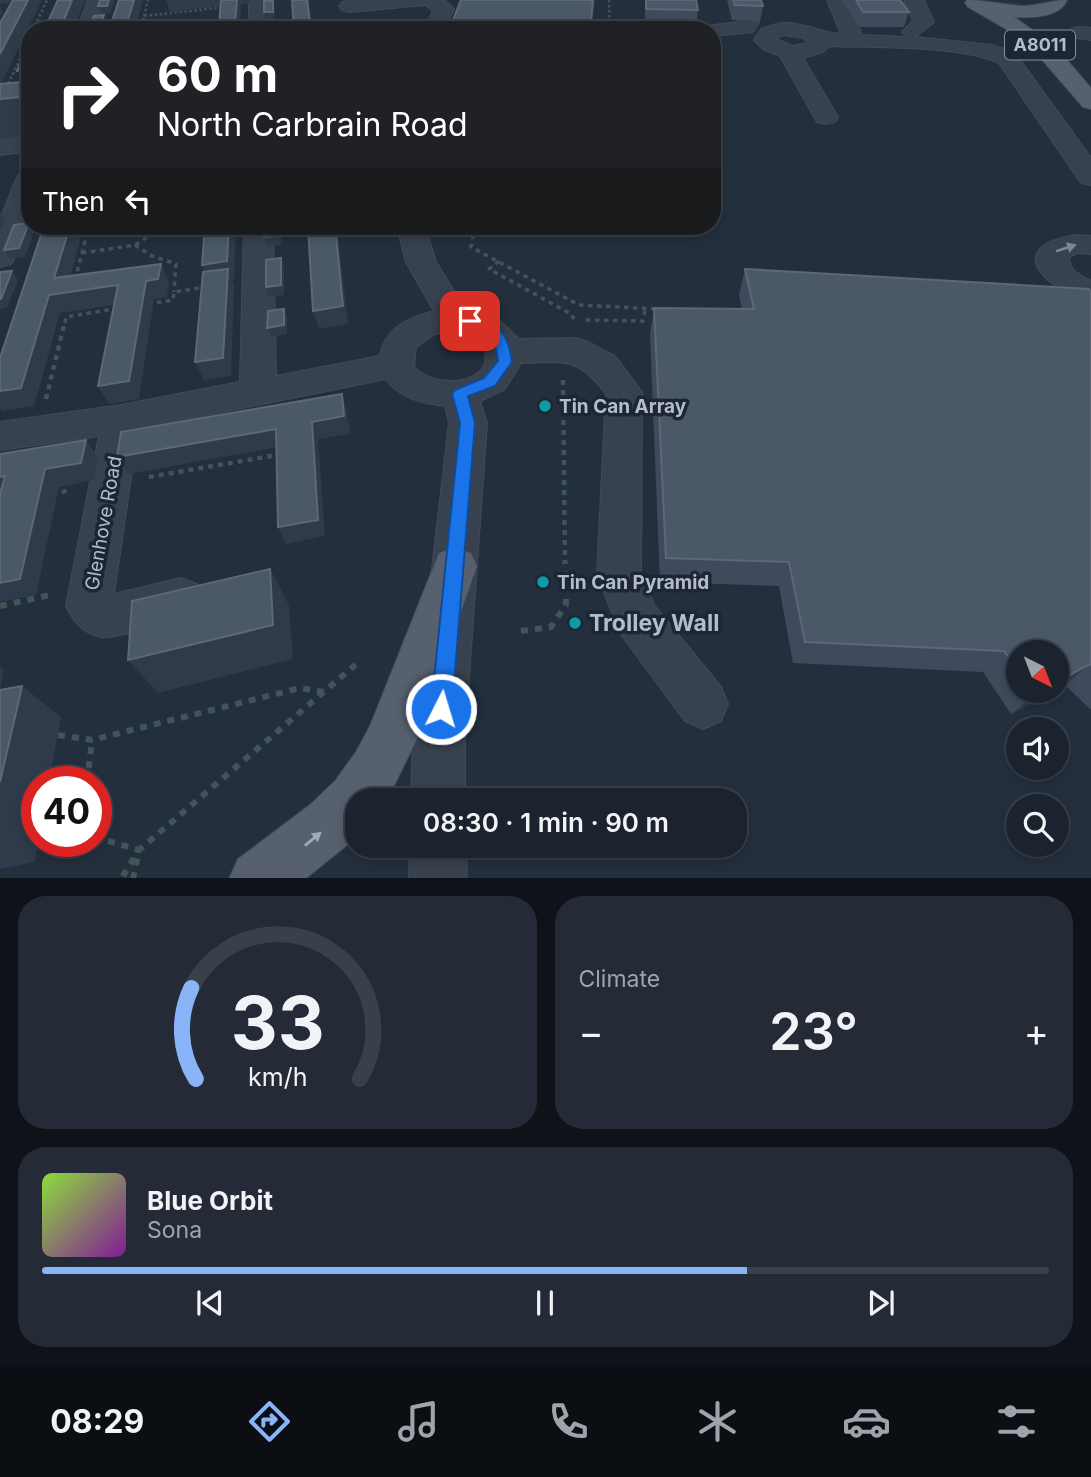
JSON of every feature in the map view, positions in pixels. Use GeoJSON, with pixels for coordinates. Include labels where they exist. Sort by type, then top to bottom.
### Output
{"type":"FeatureCollection","features":[{"type":"Feature","properties":{"kind":"main road"},"geometry":{"type":"LineString","coordinates":[[972,1],[1023,11],[1047,8],[1058,1]]}},
{"type":"Feature","properties":{"kind":"main road","name":"A8011"},"geometry":{"type":"LineString","coordinates":[[972,1],[1026,33],[1046,50],[1091,102]]}},
{"type":"Feature","properties":{"kind":"main road","name":"A8011"},"geometry":{"type":"LineString","coordinates":[[1058,1],[1051,23],[1091,71]]}},
{"type":"Feature","properties":{"kind":"main road"},"geometry":{"type":"LineString","coordinates":[[258,878],[331,824],[354,800],[375,771],[390,741],[455,566]]}},
{"type":"Feature","properties":{"kind":"street"},"geometry":{"type":"LineString","coordinates":[[90,21],[97,0]]}},
{"type":"Feature","properties":{"kind":"street"},"geometry":{"type":"LineString","coordinates":[[354,21],[349,3],[421,0]]}},
{"type":"Feature","properties":{"kind":"street"},"geometry":{"type":"LineString","coordinates":[[431,0],[444,9],[438,21]]}},
{"type":"Feature","properties":{"kind":"street"},"geometry":{"type":"LineString","coordinates":[[660,0],[664,21]]}},
{"type":"Feature","properties":{"kind":"street"},"geometry":{"type":"LineString","coordinates":[[721,24],[746,28],[749,23],[741,0]]}},
{"type":"Feature","properties":{"kind":"street"},"geometry":{"type":"LineString","coordinates":[[259,2],[259,21]]}},
{"type":"Feature","properties":{"kind":"street"},"geometry":{"type":"LineString","coordinates":[[836,3],[854,41]]}},
{"type":"Feature","properties":{"kind":"street"},"geometry":{"type":"LineString","coordinates":[[905,5],[916,39]]}},
{"type":"Feature","properties":{"kind":"street"},"geometry":{"type":"LineString","coordinates":[[774,8],[767,36],[773,46],[788,51],[826,117],[820,64],[800,8]]}},
{"type":"Feature","properties":{"kind":"street"},"geometry":{"type":"LineString","coordinates":[[721,38],[767,36],[783,29],[812,39],[916,39],[992,51],[1007,58],[1091,177]]}},
{"type":"Feature","properties":{"kind":"street"},"geometry":{"type":"LineString","coordinates":[[788,51],[812,39]]}},
{"type":"Feature","properties":{"kind":"street"},"geometry":{"type":"LineString","coordinates":[[0,147],[21,144]]}},
{"type":"Feature","properties":{"kind":"street"},"geometry":{"type":"LineString","coordinates":[[0,258],[21,203]]}},
{"type":"Feature","properties":{"kind":"street"},"geometry":{"type":"LineString","coordinates":[[258,235],[258,394]]}},
{"type":"Feature","properties":{"kind":"street"},"geometry":{"type":"LineString","coordinates":[[414,235],[421,262],[455,319]]}},
{"type":"Feature","properties":{"kind":"street"},"geometry":{"type":"LineString","coordinates":[[1091,245],[1062,247],[1054,252],[1052,260],[1054,268],[1063,278],[1091,293]]}},
{"type":"Feature","properties":{"kind":"street"},"geometry":{"type":"LineString","coordinates":[[455,319],[484,325],[495,332],[506,351],[505,362],[489,382],[460,394],[425,392],[411,385],[401,376],[396,365],[396,354],[401,343],[411,333],[439,321],[455,319]]}},
{"type":"Feature","properties":{"kind":"street"},"geometry":{"type":"LineString","coordinates":[[506,351],[585,335],[624,392],[619,574],[636,618],[704,704]]}},
{"type":"Feature","properties":{"kind":"street"},"geometry":{"type":"LineString","coordinates":[[0,436],[121,419],[396,365]]}},
{"type":"Feature","properties":{"kind":"street"},"geometry":{"type":"LineString","coordinates":[[438,788],[439,733],[468,423],[460,394]]}},
{"type":"Feature","properties":{"kind":"street","name":"Glenhove Road"},"geometry":{"type":"LineString","coordinates":[[121,419],[89,606],[104,618],[187,597]]}},
{"type":"Feature","properties":{"kind":"street"},"geometry":{"type":"LineString","coordinates":[[438,858],[438,878]]}},
{"type":"Feature","properties":{"kind":"path"},"geometry":{"type":"LineString","coordinates":[[37,21],[47,0]]}},
{"type":"Feature","properties":{"kind":"path"},"geometry":{"type":"LineString","coordinates":[[144,21],[148,0]]}},
{"type":"Feature","properties":{"kind":"path"},"geometry":{"type":"LineString","coordinates":[[609,0],[610,21]]}},
{"type":"Feature","properties":{"kind":"path"},"geometry":{"type":"LineString","coordinates":[[145,16],[259,2]]}},
{"type":"Feature","properties":{"kind":"path"},"geometry":{"type":"LineString","coordinates":[[5,91],[21,57]]}},
{"type":"Feature","properties":{"kind":"path"},"geometry":{"type":"LineString","coordinates":[[72,292],[87,235]]}},
{"type":"Feature","properties":{"kind":"path"},"geometry":{"type":"LineString","coordinates":[[82,253],[135,245],[151,235]]}},
{"type":"Feature","properties":{"kind":"path"},"geometry":{"type":"LineString","coordinates":[[473,235],[471,247],[579,305],[659,309]]}},
{"type":"Feature","properties":{"kind":"path"},"geometry":{"type":"LineString","coordinates":[[135,245],[152,256],[176,264],[173,300],[146,304]]}},
{"type":"Feature","properties":{"kind":"path"},"geometry":{"type":"LineString","coordinates":[[499,261],[489,269],[571,314],[585,335]]}},
{"type":"Feature","properties":{"kind":"path"},"geometry":{"type":"LineString","coordinates":[[174,292],[258,279]]}},
{"type":"Feature","properties":{"kind":"path"},"geometry":{"type":"LineString","coordinates":[[38,430],[69,305]]}},
{"type":"Feature","properties":{"kind":"path"},"geometry":{"type":"LineString","coordinates":[[66,318],[119,308]]}},
{"type":"Feature","properties":{"kind":"path"},"geometry":{"type":"LineString","coordinates":[[585,335],[643,321],[645,309]]}},
{"type":"Feature","properties":{"kind":"path"},"geometry":{"type":"LineString","coordinates":[[521,631],[551,627],[566,605],[561,384],[585,335]]}},
{"type":"Feature","properties":{"kind":"path"},"geometry":{"type":"LineString","coordinates":[[0,606],[92,587]]}},
{"type":"Feature","properties":{"kind":"path"},"geometry":{"type":"LineString","coordinates":[[121,878],[139,850],[361,660]]}},
{"type":"Feature","properties":{"kind":"path"},"geometry":{"type":"LineString","coordinates":[[58,735],[92,740],[300,688],[325,692]]}},
{"type":"Feature","properties":{"kind":"path"},"geometry":{"type":"LineString","coordinates":[[89,766],[92,740]]}},
{"type":"Feature","properties":{"kind":"path"},"geometry":{"type":"LineString","coordinates":[[112,842],[139,850]]}},
{"type":"Feature","properties":{"kind":"path"},"geometry":{"type":"LineString","coordinates":[[133,878],[139,850]]}},
{"type":"Feature","properties":{"kind":"building"},"geometry":{"type":"Polygon","coordinates":[[[13,0],[28,0],[0,54],[0,23],[13,0]]]}},
{"type":"Feature","properties":{"kind":"building"},"geometry":{"type":"Polygon","coordinates":[[[58,0],[72,0],[64,21],[48,21],[58,0]]]}},
{"type":"Feature","properties":{"kind":"building"},"geometry":{"type":"Polygon","coordinates":[[[100,0],[109,0],[107,6],[98,6],[100,0]]]}},
{"type":"Feature","properties":{"kind":"building"},"geometry":{"type":"Polygon","coordinates":[[[119,0],[134,0],[128,21],[112,21],[119,0]]]}},
{"type":"Feature","properties":{"kind":"building"},"geometry":{"type":"Polygon","coordinates":[[[221,0],[237,0],[235,21],[219,21],[221,0]]]}},
{"type":"Feature","properties":{"kind":"building"},"geometry":{"type":"Polygon","coordinates":[[[292,0],[307,0],[310,21],[293,21],[292,0]]]}},
{"type":"Feature","properties":{"kind":"building"},"geometry":{"type":"Polygon","coordinates":[[[461,0],[593,0],[591,21],[453,21],[461,0]]]}},
{"type":"Feature","properties":{"kind":"building"},"geometry":{"type":"Polygon","coordinates":[[[646,0],[696,0],[698,10],[646,9],[646,0]]]}},
{"type":"Feature","properties":{"kind":"building"},"geometry":{"type":"Polygon","coordinates":[[[733,0],[761,0],[763,6],[735,5],[733,0]]]}},
{"type":"Feature","properties":{"kind":"building"},"geometry":{"type":"Polygon","coordinates":[[[856,0],[900,0],[909,12],[863,12],[856,0]]]}},
{"type":"Feature","properties":{"kind":"building"},"geometry":{"type":"Polygon","coordinates":[[[264,1],[273,1],[273,12],[264,12],[264,1]]]}},
{"type":"Feature","properties":{"kind":"building"},"geometry":{"type":"Polygon","coordinates":[[[104,15],[102,21],[92,21],[94,16],[104,15]]]}},
{"type":"Feature","properties":{"kind":"building"},"geometry":{"type":"Polygon","coordinates":[[[21,82],[21,97],[0,99],[0,84],[21,82]]]}},
{"type":"Feature","properties":{"kind":"building"},"geometry":{"type":"Polygon","coordinates":[[[21,224],[21,235],[24,235],[19,248],[4,250],[14,225],[21,224]]]}},
{"type":"Feature","properties":{"kind":"building"},"geometry":{"type":"Polygon","coordinates":[[[41,235],[67,235],[54,278],[161,264],[158,279],[146,281],[129,381],[98,386],[118,285],[49,295],[21,388],[0,391],[0,358],[41,235]]]}},
{"type":"Feature","properties":{"kind":"building"},"geometry":{"type":"Polygon","coordinates":[[[204,235],[228,235],[227,261],[202,265],[204,235]]]}},
{"type":"Feature","properties":{"kind":"building"},"geometry":{"type":"Polygon","coordinates":[[[309,235],[336,235],[343,306],[313,311],[309,235]]]}},
{"type":"Feature","properties":{"kind":"building"},"geometry":{"type":"Polygon","coordinates":[[[281,258],[281,285],[266,287],[266,260],[281,258]]]}},
{"type":"Feature","properties":{"kind":"building"},"geometry":{"type":"Polygon","coordinates":[[[228,269],[223,358],[195,362],[203,272],[228,269]]]}},
{"type":"Feature","properties":{"kind":"building"},"geometry":{"type":"Polygon","coordinates":[[[745,269],[1089,289],[1091,665],[1069,675],[1069,640],[1006,640],[1006,654],[1004,651],[805,642],[789,562],[666,558],[654,308],[754,309],[745,269]]]}},
{"type":"Feature","properties":{"kind":"building"},"geometry":{"type":"Polygon","coordinates":[[[12,271],[1,299],[0,299],[0,272],[12,271]]]}},
{"type":"Feature","properties":{"kind":"building"},"geometry":{"type":"Polygon","coordinates":[[[284,309],[284,325],[267,328],[268,311],[284,309]]]}},
{"type":"Feature","properties":{"kind":"building"},"geometry":{"type":"Polygon","coordinates":[[[342,394],[344,416],[312,422],[318,520],[278,527],[276,429],[117,457],[121,432],[342,394]]]}},
{"type":"Feature","properties":{"kind":"building"},"geometry":{"type":"Polygon","coordinates":[[[86,440],[81,463],[45,469],[20,579],[0,583],[0,494],[5,476],[0,477],[0,454],[86,440]]]}},
{"type":"Feature","properties":{"kind":"building"},"geometry":{"type":"Polygon","coordinates":[[[270,569],[273,625],[128,660],[132,601],[270,569]]]}},
{"type":"Feature","properties":{"kind":"building"},"geometry":{"type":"Polygon","coordinates":[[[22,686],[18,704],[0,782],[0,690],[22,686]]]}},
{"type":"Feature","properties":{"kind":"place","name":"Tin Can Array"},"geometry":{"type":"Point","coordinates":[545,406]}},
{"type":"Feature","properties":{"kind":"place","name":"Tin Can Pyramid"},"geometry":{"type":"Point","coordinates":[543,582]}},
{"type":"Feature","properties":{"kind":"place","name":"Trolley Wall"},"geometry":{"type":"Point","coordinates":[575,623]}},
{"type":"Feature","properties":{"kind":"route"},"geometry":{"type":"LineString","coordinates":[[441,709],[468,423],[460,394],[489,382],[505,362],[506,351],[495,332],[470,321]]}}]}
